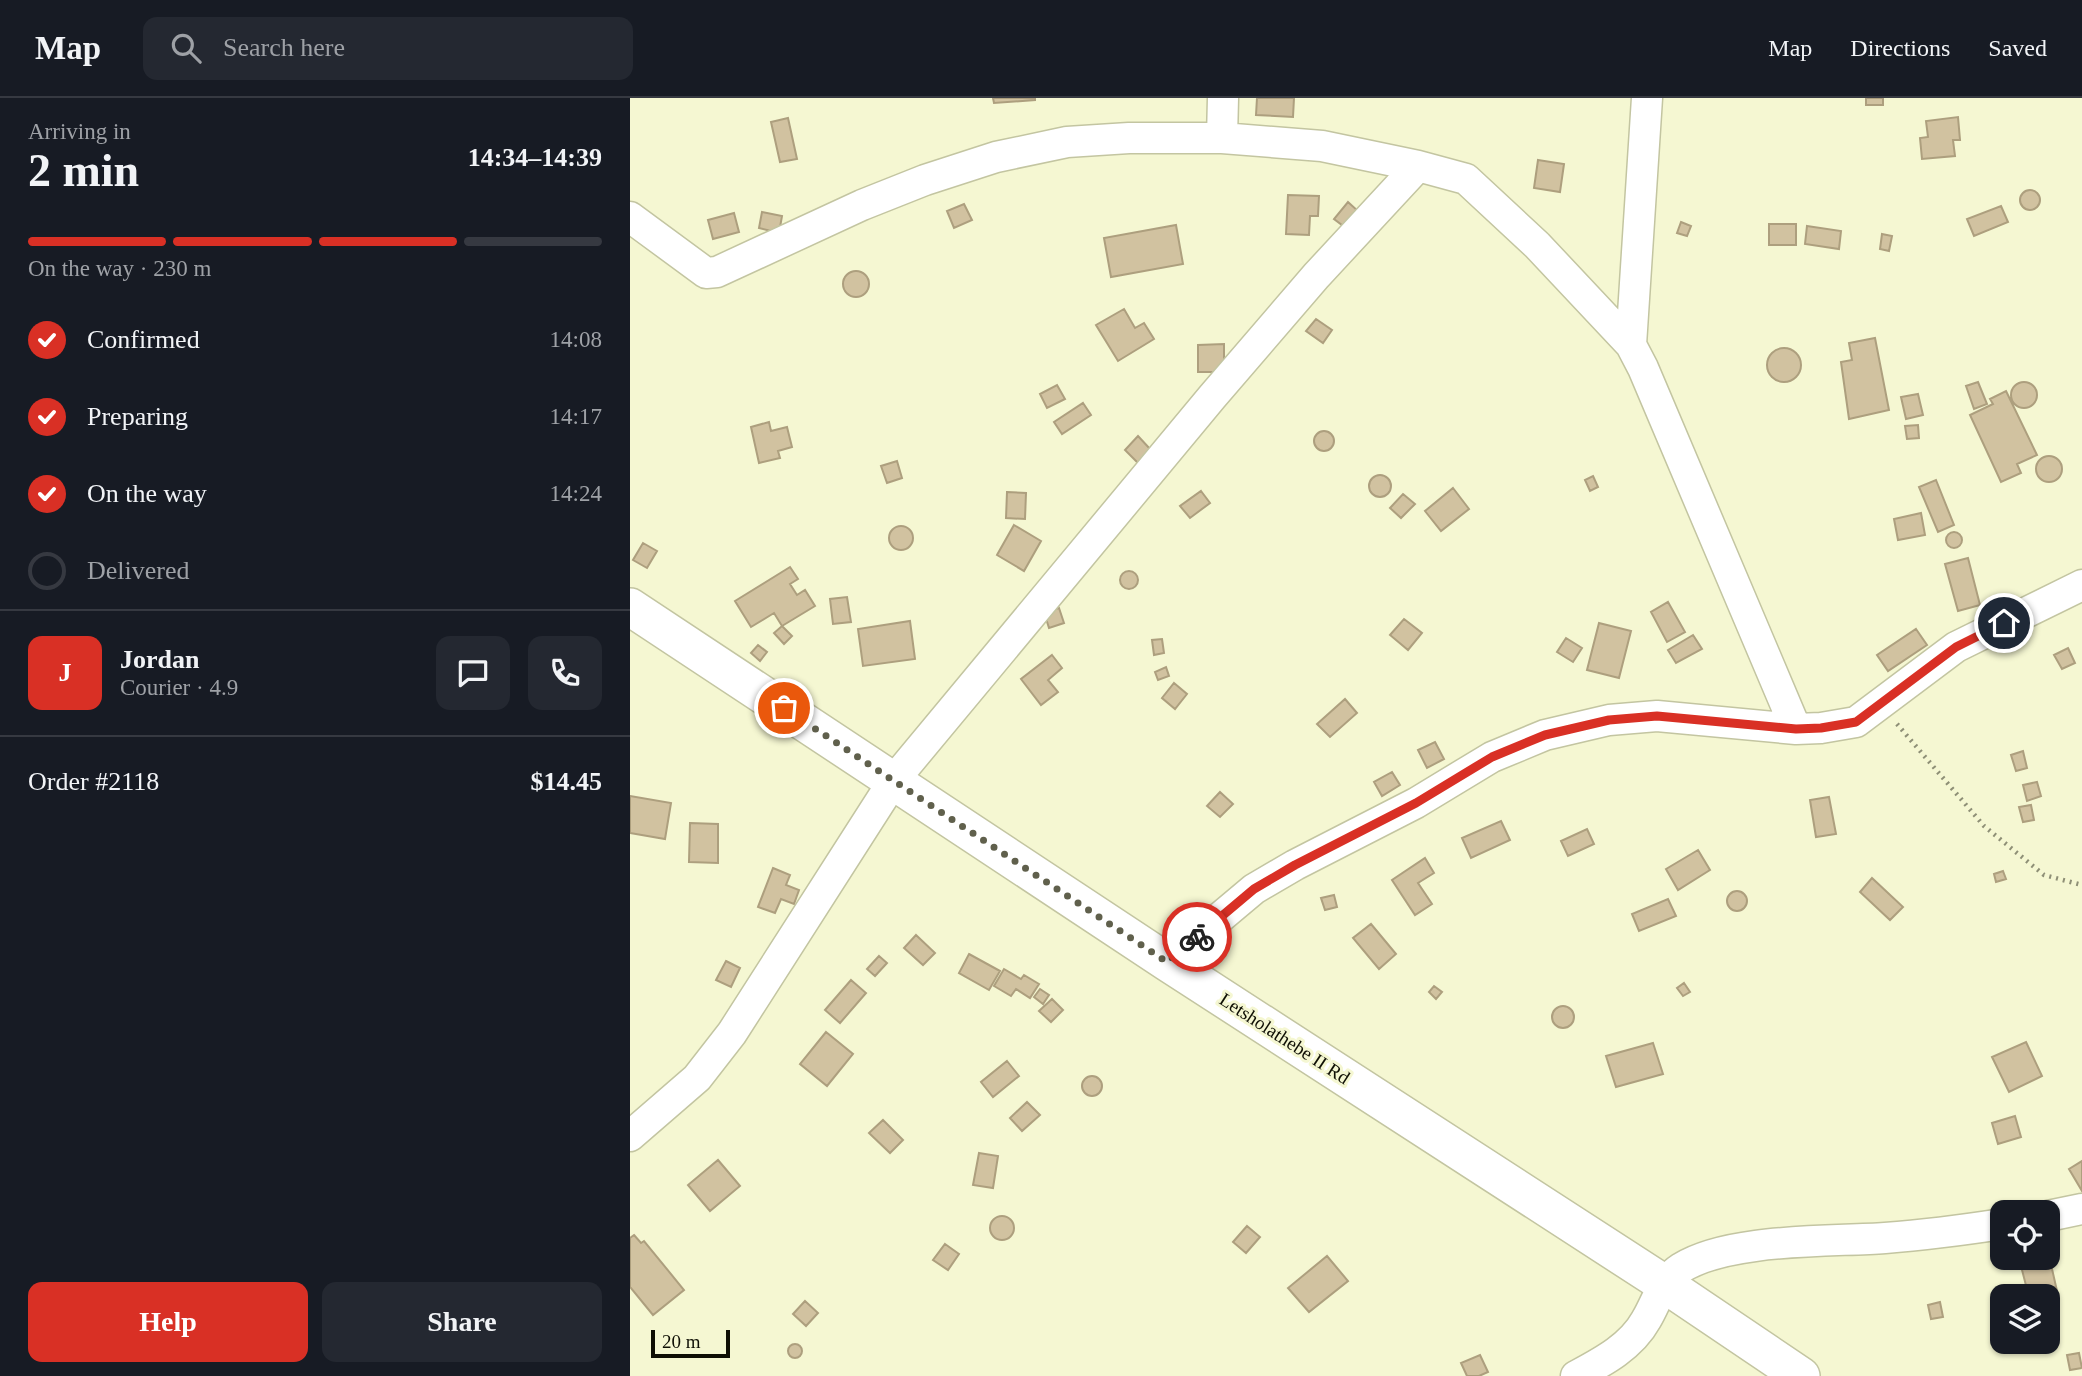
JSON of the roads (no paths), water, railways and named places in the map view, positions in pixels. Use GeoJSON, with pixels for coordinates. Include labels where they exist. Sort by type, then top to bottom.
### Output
{"type":"FeatureCollection","features":[{"type":"Feature","properties":{"kind":"street"},"geometry":{"type":"LineString","coordinates":[[1222,138],[1223,98]]}},
{"type":"Feature","properties":{"kind":"street"},"geometry":{"type":"LineString","coordinates":[[1631,345],[1647,98]]}},
{"type":"Feature","properties":{"kind":"street"},"geometry":{"type":"LineString","coordinates":[[630,217],[706,273],[717,272],[862,205],[925,180],[996,158],[1067,142],[1129,138],[1222,138],[1322,146],[1466,179],[1538,245],[1631,345],[1796,729]]}},
{"type":"Feature","properties":{"kind":"street"},"geometry":{"type":"LineString","coordinates":[[630,1136],[697,1078],[732,1033],[894,780],[1212,397],[1316,276],[1418,166]]}},
{"type":"Feature","properties":{"kind":"street"},"geometry":{"type":"LineString","coordinates":[[1167,962],[1254,889],[1416,803],[1492,757],[1545,735],[1609,720],[1657,716],[1796,729],[1856,722],[1956,647],[2082,585]]}},
{"type":"Feature","properties":{"kind":"street","name":"Letsholathebe II Rd"},"geometry":{"type":"LineString","coordinates":[[630,607],[1801,1376]]}},
{"type":"Feature","properties":{"kind":"street"},"geometry":{"type":"LineString","coordinates":[[2060,1214],[2082,1209]]}},
{"type":"Feature","properties":{"kind":"street"},"geometry":{"type":"LineString","coordinates":[[1576,1376],[1632,1340],[1646,1321],[1663,1283],[1695,1260],[1720,1251],[1755,1246],[1887,1238],[1990,1225]]}}]}
